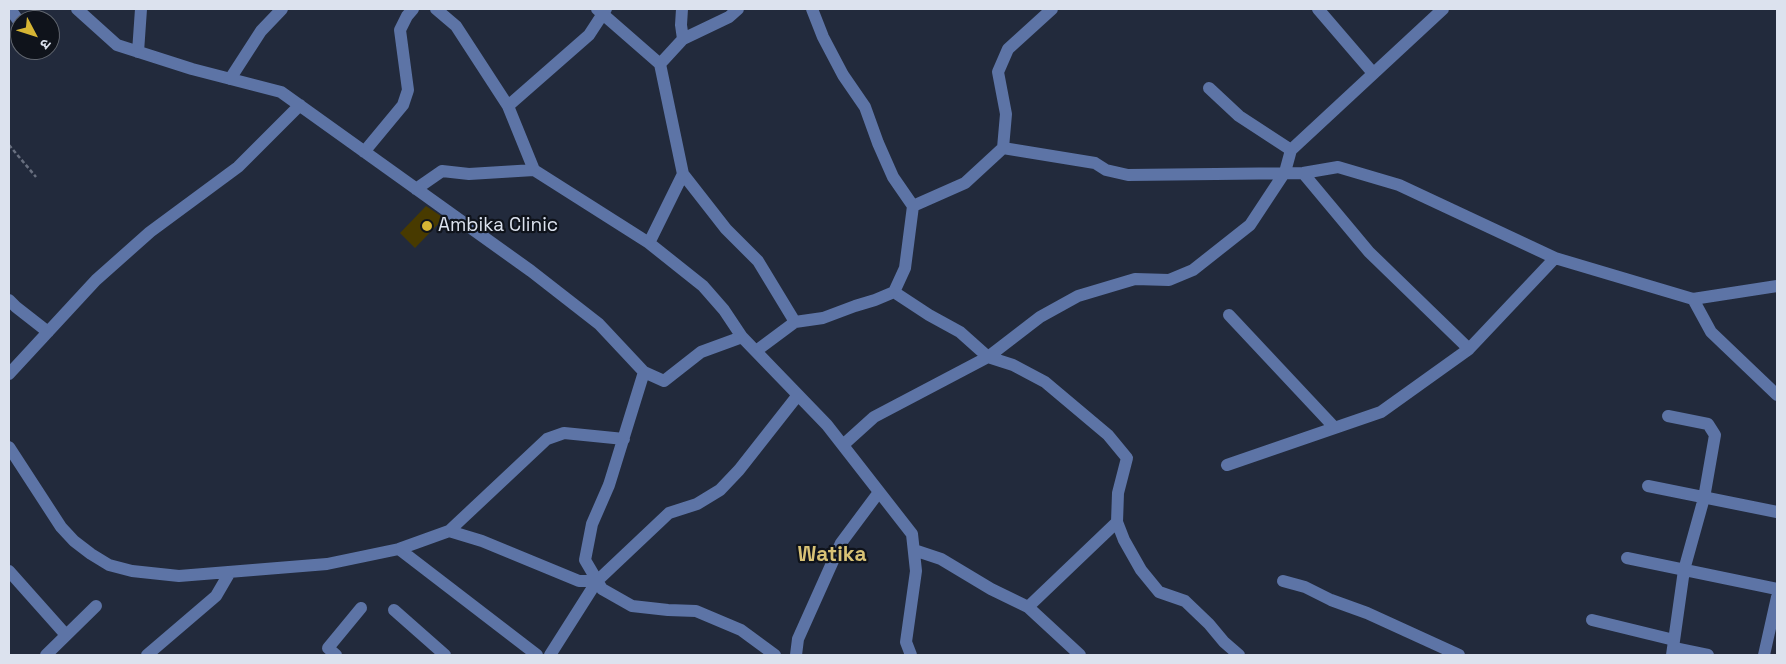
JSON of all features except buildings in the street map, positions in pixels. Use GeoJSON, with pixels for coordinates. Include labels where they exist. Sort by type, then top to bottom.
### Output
{"type":"FeatureCollection","features":[{"type":"Feature","properties":{"kind":"street"},"geometry":{"type":"LineString","coordinates":[[77,9],[117,45],[192,69],[281,92],[531,271],[599,324],[644,372],[664,381],[702,352],[742,337]]}},
{"type":"Feature","properties":{"kind":"street"},"geometry":{"type":"LineString","coordinates":[[138,52],[141,9]]}},
{"type":"Feature","properties":{"kind":"street"},"geometry":{"type":"LineString","coordinates":[[230,79],[261,31],[282,9]]}},
{"type":"Feature","properties":{"kind":"street"},"geometry":{"type":"LineString","coordinates":[[364,152],[403,105],[408,90],[400,30],[413,9]]}},
{"type":"Feature","properties":{"kind":"street"},"geometry":{"type":"LineString","coordinates":[[436,9],[456,26],[508,106],[534,170],[648,243],[703,286],[724,310],[742,337],[827,425],[912,534],[916,570],[906,642],[911,655]]}},
{"type":"Feature","properties":{"kind":"street"},"geometry":{"type":"LineString","coordinates":[[682,9],[681,26],[683,39]]}},
{"type":"Feature","properties":{"kind":"street"},"geometry":{"type":"LineString","coordinates":[[660,64],[683,39],[729,16],[738,9]]}},
{"type":"Feature","properties":{"kind":"street"},"geometry":{"type":"LineString","coordinates":[[756,351],[795,322],[823,318],[894,292],[905,268],[913,206],[893,177],[878,144],[865,107],[843,75],[823,37],[812,9]]}},
{"type":"Feature","properties":{"kind":"street"},"geometry":{"type":"LineString","coordinates":[[913,206],[965,183],[1003,148],[1006,114],[998,72],[1008,49],[1052,9]]}},
{"type":"Feature","properties":{"kind":"street"},"geometry":{"type":"LineString","coordinates":[[1318,9],[1373,74]]}},
{"type":"Feature","properties":{"kind":"street"},"geometry":{"type":"LineString","coordinates":[[508,106],[589,35],[602,10],[660,64],[683,174],[726,229],[758,261],[795,322]]}},
{"type":"Feature","properties":{"kind":"street"},"geometry":{"type":"LineString","coordinates":[[843,445],[874,417],[988,358],[1040,317],[1078,296],[1135,278],[1169,280],[1193,270],[1250,225],[1285,172],[1291,150],[1440,10]]}},
{"type":"Feature","properties":{"kind":"street"},"geometry":{"type":"LineString","coordinates":[[1209,88],[1239,116],[1291,150]]}},
{"type":"Feature","properties":{"kind":"street"},"geometry":{"type":"LineString","coordinates":[[9,374],[96,280],[150,232],[238,167],[300,105]]}},
{"type":"Feature","properties":{"kind":"street"},"geometry":{"type":"LineString","coordinates":[[1003,148],[1094,163],[1106,170],[1128,174],[1303,173],[1338,167],[1399,185],[1555,258],[1694,299],[1777,286]]}},
{"type":"Feature","properties":{"kind":"street"},"geometry":{"type":"LineString","coordinates":[[416,189],[442,172],[469,174],[534,170]]}},
{"type":"Feature","properties":{"kind":"street"},"geometry":{"type":"LineString","coordinates":[[1303,173],[1369,252],[1468,349]]}},
{"type":"Feature","properties":{"kind":"street"},"geometry":{"type":"LineString","coordinates":[[648,243],[683,174]]}},
{"type":"Feature","properties":{"kind":"street"},"geometry":{"type":"LineString","coordinates":[[1227,465],[1381,412],[1468,349],[1555,258]]}},
{"type":"Feature","properties":{"kind":"street"},"geometry":{"type":"LineString","coordinates":[[894,292],[929,315],[960,332],[988,358],[1013,365],[1045,382],[1108,435],[1127,458],[1118,493],[1117,522],[1124,540],[1141,570],[1160,592],[1185,601],[1239,655]]}},
{"type":"Feature","properties":{"kind":"street"},"geometry":{"type":"LineString","coordinates":[[1694,299],[1711,332],[1777,394]]}},
{"type":"Feature","properties":{"kind":"street"},"geometry":{"type":"LineString","coordinates":[[9,300],[16,308],[48,332]]}},
{"type":"Feature","properties":{"kind":"street"},"geometry":{"type":"LineString","coordinates":[[1229,315],[1334,427]]}},
{"type":"Feature","properties":{"kind":"street"},"geometry":{"type":"LineString","coordinates":[[644,372],[610,485],[592,524],[585,560],[602,589],[632,606],[696,612],[741,630],[775,655]]}},
{"type":"Feature","properties":{"kind":"street"},"geometry":{"type":"LineString","coordinates":[[550,655],[597,580],[669,513],[697,504],[720,490],[739,470],[798,395]]}},
{"type":"Feature","properties":{"kind":"street"},"geometry":{"type":"LineString","coordinates":[[1668,416],[1708,424],[1715,435],[1704,498],[1684,570],[1673,648]]}},
{"type":"Feature","properties":{"kind":"street"},"geometry":{"type":"LineString","coordinates":[[9,447],[61,527],[74,541],[91,554],[109,565],[132,571],[179,576],[327,564],[400,550],[449,531],[547,439],[564,433],[624,439]]}},
{"type":"Feature","properties":{"kind":"street"},"geometry":{"type":"LineString","coordinates":[[1648,486],[1777,512]]}},
{"type":"Feature","properties":{"kind":"street"},"geometry":{"type":"LineString","coordinates":[[796,655],[798,639],[842,543],[879,492]]}},
{"type":"Feature","properties":{"kind":"street"},"geometry":{"type":"LineString","coordinates":[[1028,607],[1117,522]]}},
{"type":"Feature","properties":{"kind":"street"},"geometry":{"type":"LineString","coordinates":[[449,531],[482,541],[579,581],[597,580]]}},
{"type":"Feature","properties":{"kind":"street"},"geometry":{"type":"LineString","coordinates":[[400,550],[537,655]]}},
{"type":"Feature","properties":{"kind":"street"},"geometry":{"type":"LineString","coordinates":[[914,550],[941,559],[991,589],[1028,607],[1080,655]]}},
{"type":"Feature","properties":{"kind":"street"},"geometry":{"type":"LineString","coordinates":[[1627,558],[1777,588]]}},
{"type":"Feature","properties":{"kind":"street"},"geometry":{"type":"LineString","coordinates":[[9,571],[66,635]]}},
{"type":"Feature","properties":{"kind":"street"},"geometry":{"type":"LineString","coordinates":[[147,655],[216,596],[230,572]]}},
{"type":"Feature","properties":{"kind":"street"},"geometry":{"type":"LineString","coordinates":[[1283,581],[1305,587],[1331,600],[1367,613],[1459,655]]}},
{"type":"Feature","properties":{"kind":"street"},"geometry":{"type":"LineString","coordinates":[[1764,655],[1777,597]]}},
{"type":"Feature","properties":{"kind":"street"},"geometry":{"type":"LineString","coordinates":[[46,655],[96,606]]}},
{"type":"Feature","properties":{"kind":"street"},"geometry":{"type":"LineString","coordinates":[[336,655],[328,648],[361,608]]}},
{"type":"Feature","properties":{"kind":"street"},"geometry":{"type":"LineString","coordinates":[[394,610],[445,655]]}},
{"type":"Feature","properties":{"kind":"street"},"geometry":{"type":"LineString","coordinates":[[1592,620],[1673,648],[1708,655]]}},
{"type":"Feature","properties":{"kind":"path"},"geometry":{"type":"LineString","coordinates":[[9,145],[36,177]]}},
{"type":"Feature","properties":{"kind":"place","name":"Ambika Clinic"},"geometry":{"type":"Point","coordinates":[427,226]}},
{"type":"Feature","properties":{"kind":"district","name":"Watika"},"geometry":{"type":"Point","coordinates":[832,555]}}]}
